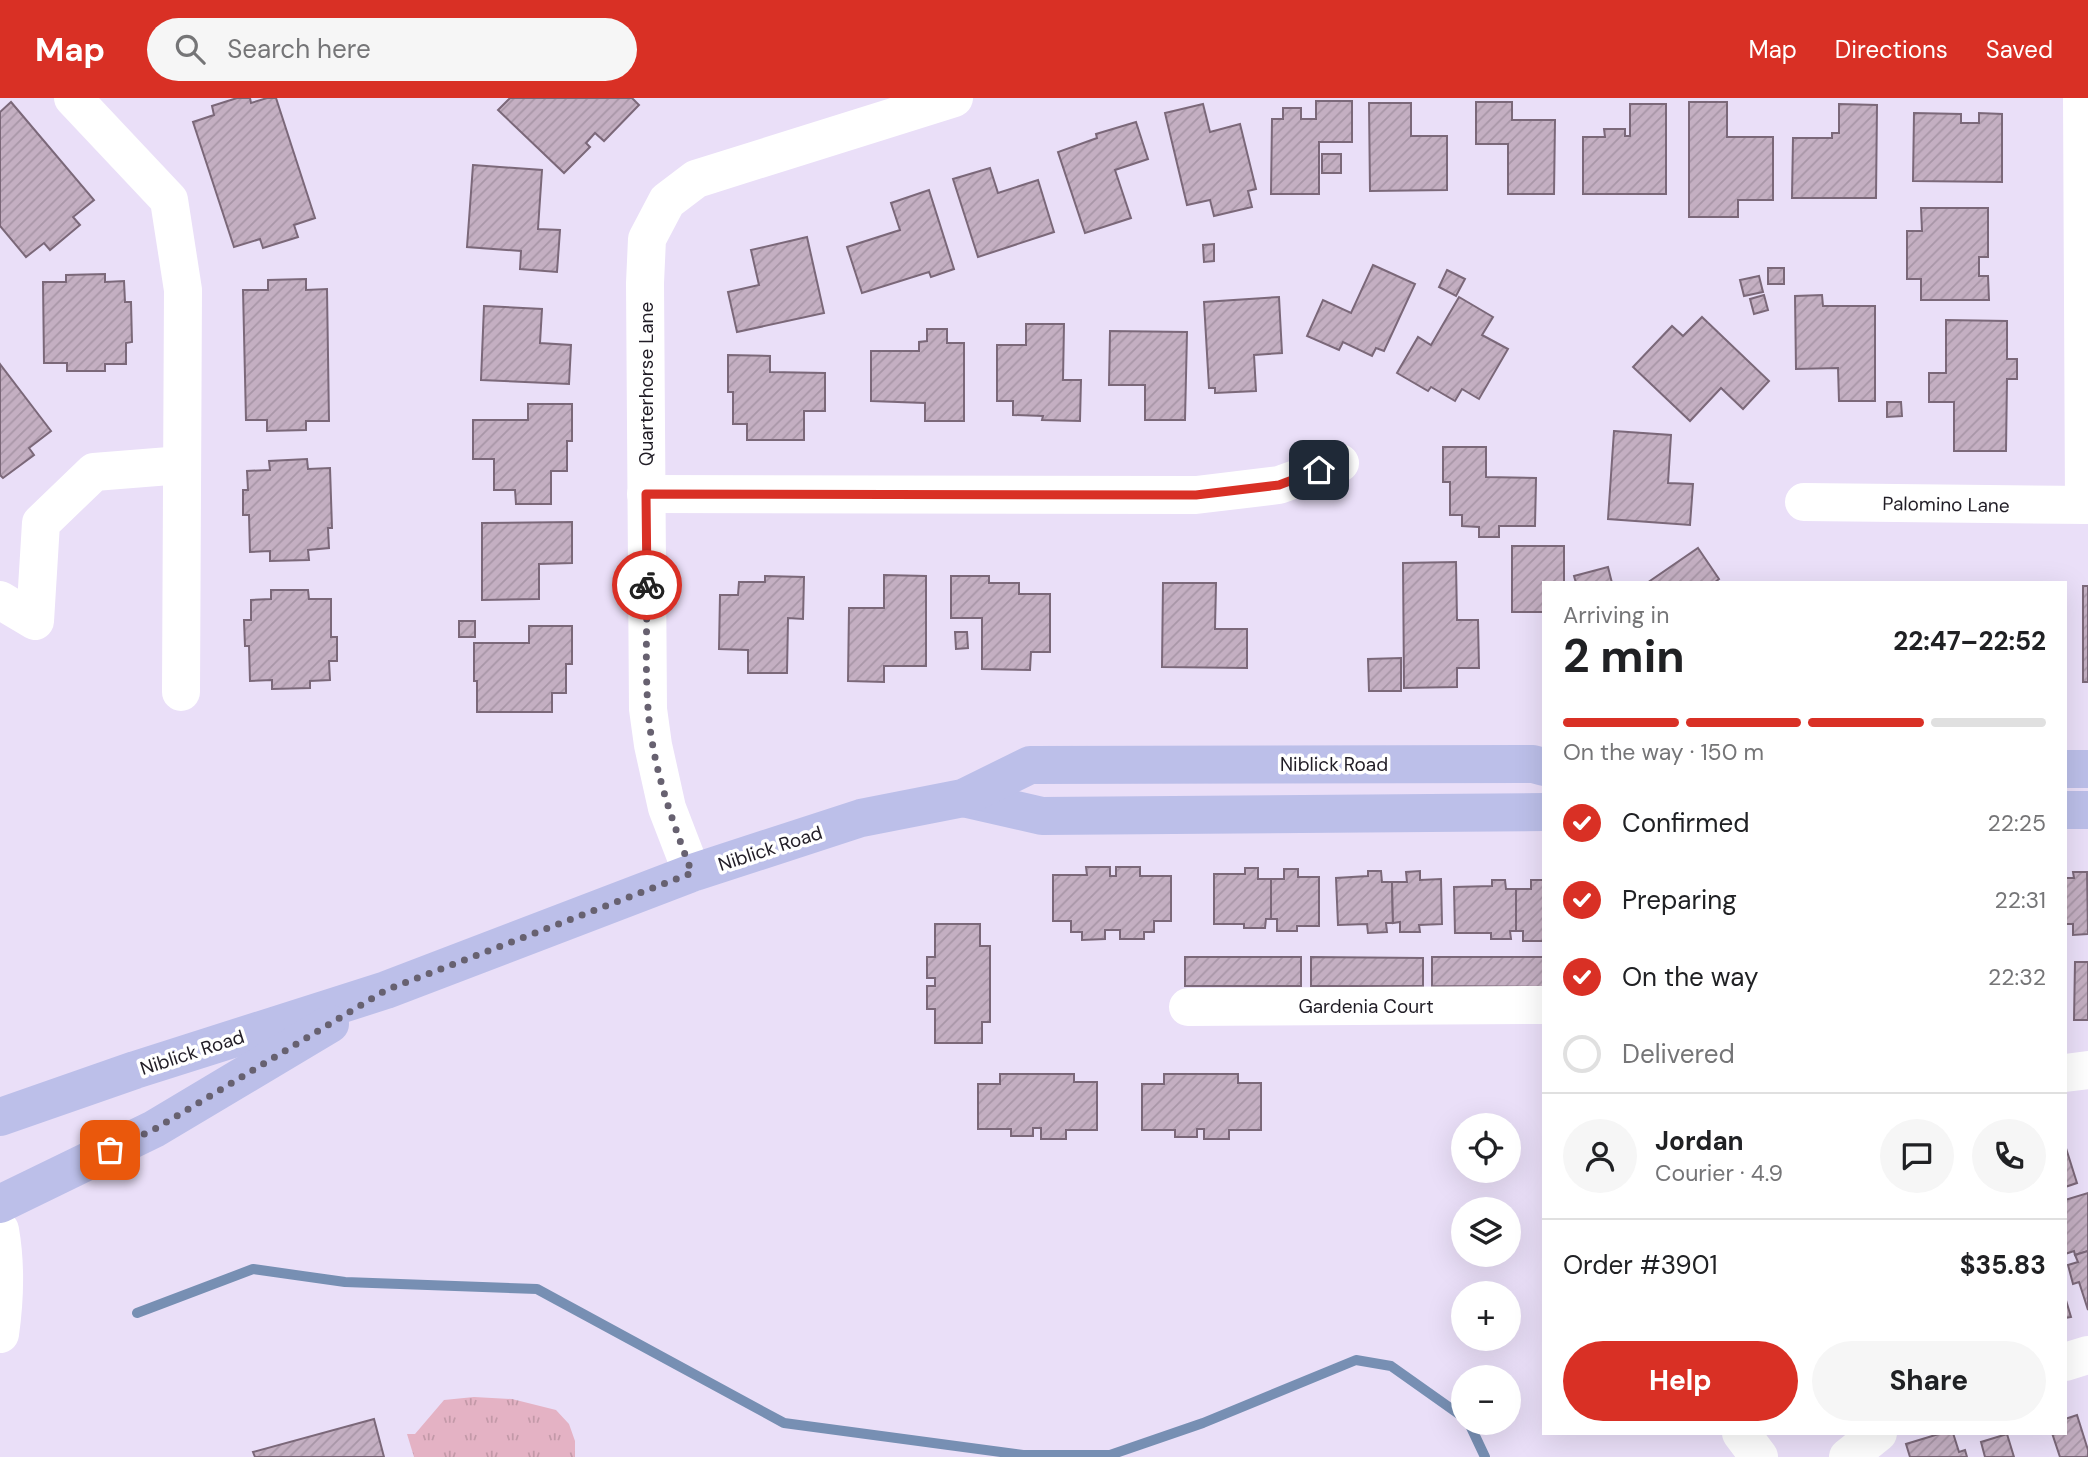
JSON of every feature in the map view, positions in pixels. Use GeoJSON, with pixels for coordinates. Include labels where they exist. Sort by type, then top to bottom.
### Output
{"type":"FeatureCollection","features":[{"type":"Feature","properties":{"kind":"main road","name":"Niblick Road"},"geometry":{"type":"LineString","coordinates":[[0,1117],[135,1070],[386,990],[692,873],[861,818],[963,798],[1030,765],[1533,764],[1542,766]]}},
{"type":"Feature","properties":{"kind":"main road"},"geometry":{"type":"LineString","coordinates":[[2067,769],[2088,769]]}},
{"type":"Feature","properties":{"kind":"main road","name":"Niblick Road"},"geometry":{"type":"LineString","coordinates":[[963,798],[1042,816],[1542,812]]}},
{"type":"Feature","properties":{"kind":"main road"},"geometry":{"type":"LineString","coordinates":[[2067,810],[2088,810]]}},
{"type":"Feature","properties":{"kind":"main road","name":"Niblick Road"},"geometry":{"type":"LineString","coordinates":[[0,1203],[155,1129],[386,990]]}},
{"type":"Feature","properties":{"kind":"street"},"geometry":{"type":"LineString","coordinates":[[73,98],[169,200],[183,290],[181,692]]}},
{"type":"Feature","properties":{"kind":"street","name":"Quarterhorse Lane"},"geometry":{"type":"LineString","coordinates":[[692,873],[667,808],[648,709],[647,239],[667,201],[696,179],[954,98]]}},
{"type":"Feature","properties":{"kind":"street"},"geometry":{"type":"LineString","coordinates":[[2082,98],[2086,505]]}},
{"type":"Feature","properties":{"kind":"street"},"geometry":{"type":"LineString","coordinates":[[646,494],[1196,495],[1279,485],[1339,463]]}},
{"type":"Feature","properties":{"kind":"street"},"geometry":{"type":"LineString","coordinates":[[0,600],[35,621],[41,523],[94,472],[182,465]]}},
{"type":"Feature","properties":{"kind":"street","name":"Palomino Lane"},"geometry":{"type":"LineString","coordinates":[[1804,502],[2086,505]]}},
{"type":"Feature","properties":{"kind":"street","name":"Gardenia Court"},"geometry":{"type":"LineString","coordinates":[[1188,1007],[1542,1005]]}},
{"type":"Feature","properties":{"kind":"street"},"geometry":{"type":"LineString","coordinates":[[2067,1073],[2088,1070]]}},
{"type":"Feature","properties":{"kind":"street"},"geometry":{"type":"LineString","coordinates":[[0,1230],[4,1255],[4,1308],[0,1334]]}},
{"type":"Feature","properties":{"kind":"street"},"geometry":{"type":"LineString","coordinates":[[2067,1361],[2088,1355]]}},
{"type":"Feature","properties":{"kind":"street"},"geometry":{"type":"LineString","coordinates":[[1742,1435],[1759,1457]]}},
{"type":"Feature","properties":{"kind":"street"},"geometry":{"type":"LineString","coordinates":[[1848,1457],[1875,1435]]}},
{"type":"Feature","properties":{"kind":"green space"},"geometry":{"type":"Polygon","coordinates":[[[474,1397],[512,1399],[556,1410],[569,1424],[575,1441],[575,1457],[414,1457],[407,1434],[415,1434],[444,1400],[474,1397]]]}},
{"type":"Feature","properties":{"kind":"building"},"geometry":{"type":"Polygon","coordinates":[[[237,98],[250,98],[251,103],[276,98],[315,218],[294,225],[298,237],[263,248],[260,239],[234,247],[193,122],[214,115],[212,106],[237,98]]]}},
{"type":"Feature","properties":{"kind":"building"},"geometry":{"type":"Polygon","coordinates":[[[510,98],[632,98],[639,105],[604,141],[595,133],[586,143],[590,147],[564,173],[498,110],[510,98]]]}},
{"type":"Feature","properties":{"kind":"building"},"geometry":{"type":"Polygon","coordinates":[[[1316,101],[1352,101],[1352,142],[1319,142],[1319,194],[1271,194],[1272,119],[1283,119],[1283,108],[1301,108],[1301,119],[1316,119],[1316,101]]]}},
{"type":"Feature","properties":{"kind":"building"},"geometry":{"type":"Polygon","coordinates":[[[11,102],[94,200],[73,217],[80,225],[50,250],[44,243],[26,257],[0,226],[0,112],[11,102]]]}},
{"type":"Feature","properties":{"kind":"building"},"geometry":{"type":"Polygon","coordinates":[[[1476,102],[1512,102],[1512,120],[1555,120],[1554,194],[1508,194],[1508,144],[1476,144],[1476,102]]]}},
{"type":"Feature","properties":{"kind":"building"},"geometry":{"type":"Polygon","coordinates":[[[1689,102],[1727,102],[1727,137],[1773,137],[1773,200],[1738,200],[1738,217],[1689,217],[1689,102]]]}},
{"type":"Feature","properties":{"kind":"building"},"geometry":{"type":"Polygon","coordinates":[[[1369,103],[1411,103],[1411,136],[1447,136],[1447,190],[1370,191],[1369,103]]]}},
{"type":"Feature","properties":{"kind":"building"},"geometry":{"type":"Polygon","coordinates":[[[1203,104],[1210,132],[1240,124],[1256,189],[1248,191],[1252,207],[1214,216],[1210,200],[1187,205],[1165,113],[1203,104]]]}},
{"type":"Feature","properties":{"kind":"building"},"geometry":{"type":"Polygon","coordinates":[[[1630,104],[1666,104],[1666,194],[1583,194],[1583,137],[1605,137],[1604,129],[1625,129],[1625,136],[1630,136],[1630,104]]]}},
{"type":"Feature","properties":{"kind":"building"},"geometry":{"type":"Polygon","coordinates":[[[1839,104],[1877,105],[1876,198],[1792,198],[1793,138],[1832,138],[1832,133],[1839,133],[1839,104]]]}},
{"type":"Feature","properties":{"kind":"building"},"geometry":{"type":"Polygon","coordinates":[[[1914,113],[1961,114],[1961,123],[1979,123],[1979,113],[2002,114],[2002,182],[1913,181],[1914,113]]]}},
{"type":"Feature","properties":{"kind":"building"},"geometry":{"type":"Polygon","coordinates":[[[1136,122],[1148,159],[1115,170],[1131,218],[1085,233],[1058,152],[1097,138],[1096,134],[1136,122]]]}},
{"type":"Feature","properties":{"kind":"building"},"geometry":{"type":"Polygon","coordinates":[[[1322,154],[1341,154],[1341,173],[1322,173],[1322,154]]]}},
{"type":"Feature","properties":{"kind":"building"},"geometry":{"type":"Polygon","coordinates":[[[473,165],[542,170],[538,229],[560,230],[557,272],[520,269],[521,251],[467,247],[473,165]]]}},
{"type":"Feature","properties":{"kind":"building"},"geometry":{"type":"Polygon","coordinates":[[[990,168],[998,193],[1038,180],[1054,232],[978,257],[953,179],[990,168]]]}},
{"type":"Feature","properties":{"kind":"building"},"geometry":{"type":"Polygon","coordinates":[[[929,190],[954,269],[931,277],[929,272],[862,293],[847,247],[900,230],[891,203],[929,190]]]}},
{"type":"Feature","properties":{"kind":"building"},"geometry":{"type":"Polygon","coordinates":[[[1921,208],[1988,208],[1988,257],[1979,257],[1979,276],[1988,276],[1989,300],[1921,300],[1921,279],[1907,279],[1907,231],[1922,231],[1921,208]]]}},
{"type":"Feature","properties":{"kind":"building"},"geometry":{"type":"Polygon","coordinates":[[[807,237],[824,313],[737,332],[728,292],[759,285],[751,250],[807,237]]]}},
{"type":"Feature","properties":{"kind":"building"},"geometry":{"type":"Polygon","coordinates":[[[1214,244],[1214,261],[1204,262],[1203,245],[1214,244]]]}},
{"type":"Feature","properties":{"kind":"building"},"geometry":{"type":"Polygon","coordinates":[[[1373,265],[1415,284],[1384,351],[1376,348],[1372,356],[1343,342],[1339,350],[1307,336],[1323,300],[1351,313],[1373,265]]]}},
{"type":"Feature","properties":{"kind":"building"},"geometry":{"type":"Polygon","coordinates":[[[1768,268],[1784,268],[1784,284],[1768,284],[1768,268]]]}},
{"type":"Feature","properties":{"kind":"building"},"geometry":{"type":"Polygon","coordinates":[[[1447,270],[1465,279],[1456,296],[1439,287],[1447,270]]]}},
{"type":"Feature","properties":{"kind":"building"},"geometry":{"type":"Polygon","coordinates":[[[105,274],[105,282],[124,281],[125,302],[131,302],[132,342],[126,343],[126,364],[105,364],[105,371],[67,371],[67,363],[44,363],[43,282],[66,282],[66,275],[105,274]]]}},
{"type":"Feature","properties":{"kind":"building"},"geometry":{"type":"Polygon","coordinates":[[[1759,276],[1763,292],[1744,296],[1740,280],[1759,276]]]}},
{"type":"Feature","properties":{"kind":"building"},"geometry":{"type":"Polygon","coordinates":[[[306,279],[306,290],[327,289],[329,421],[306,421],[306,430],[267,431],[267,420],[246,420],[243,290],[268,290],[268,280],[306,279]]]}},
{"type":"Feature","properties":{"kind":"building"},"geometry":{"type":"Polygon","coordinates":[[[1764,295],[1768,310],[1754,314],[1750,299],[1764,295]]]}},
{"type":"Feature","properties":{"kind":"building"},"geometry":{"type":"Polygon","coordinates":[[[1822,295],[1823,306],[1875,306],[1875,401],[1839,401],[1838,368],[1796,369],[1795,296],[1822,295]]]}},
{"type":"Feature","properties":{"kind":"building"},"geometry":{"type":"Polygon","coordinates":[[[1279,297],[1282,353],[1254,355],[1256,391],[1215,393],[1215,388],[1209,388],[1204,302],[1279,297]]]}},
{"type":"Feature","properties":{"kind":"building"},"geometry":{"type":"Polygon","coordinates":[[[1459,297],[1493,317],[1482,335],[1508,349],[1479,399],[1462,389],[1455,401],[1431,387],[1428,391],[1397,373],[1418,337],[1431,345],[1459,297]]]}},
{"type":"Feature","properties":{"kind":"building"},"geometry":{"type":"Polygon","coordinates":[[[484,306],[542,309],[540,343],[571,345],[569,384],[481,380],[484,306]]]}},
{"type":"Feature","properties":{"kind":"building"},"geometry":{"type":"Polygon","coordinates":[[[1702,317],[1769,381],[1743,409],[1721,388],[1690,421],[1633,367],[1672,326],[1683,336],[1702,317]]]}},
{"type":"Feature","properties":{"kind":"building"},"geometry":{"type":"Polygon","coordinates":[[[1946,320],[2007,321],[2007,359],[2017,359],[2017,379],[2007,379],[2006,451],[1954,451],[1954,402],[1929,402],[1929,373],[1946,373],[1946,320]]]}},
{"type":"Feature","properties":{"kind":"building"},"geometry":{"type":"Polygon","coordinates":[[[1026,324],[1064,324],[1063,380],[1081,380],[1080,421],[1042,420],[1043,416],[1013,415],[1013,401],[997,401],[997,345],[1026,345],[1026,324]]]}},
{"type":"Feature","properties":{"kind":"building"},"geometry":{"type":"Polygon","coordinates":[[[927,329],[947,329],[947,343],[964,343],[964,421],[925,421],[925,403],[871,401],[871,351],[919,351],[919,342],[927,341],[927,329]]]}},
{"type":"Feature","properties":{"kind":"building"},"geometry":{"type":"Polygon","coordinates":[[[1110,331],[1187,332],[1185,420],[1145,420],[1145,385],[1109,385],[1110,331]]]}},
{"type":"Feature","properties":{"kind":"building"},"geometry":{"type":"Polygon","coordinates":[[[728,355],[770,356],[770,372],[825,373],[825,411],[804,411],[804,440],[747,440],[747,424],[733,424],[733,392],[728,392],[728,355]]]}},
{"type":"Feature","properties":{"kind":"building"},"geometry":{"type":"Polygon","coordinates":[[[0,364],[51,431],[29,448],[34,455],[3,478],[0,475],[0,364]]]}},
{"type":"Feature","properties":{"kind":"building"},"geometry":{"type":"Polygon","coordinates":[[[1887,402],[1901,402],[1902,416],[1887,417],[1887,402]]]}},
{"type":"Feature","properties":{"kind":"building"},"geometry":{"type":"Polygon","coordinates":[[[528,404],[572,404],[572,441],[567,441],[567,471],[551,471],[551,504],[516,504],[515,490],[494,490],[494,459],[473,459],[473,420],[528,420],[528,404]]]}},
{"type":"Feature","properties":{"kind":"building"},"geometry":{"type":"Polygon","coordinates":[[[1614,431],[1671,435],[1668,483],[1693,484],[1690,525],[1608,519],[1614,431]]]}},
{"type":"Feature","properties":{"kind":"building"},"geometry":{"type":"Polygon","coordinates":[[[1443,447],[1486,447],[1486,477],[1536,478],[1535,526],[1499,526],[1499,537],[1479,537],[1479,527],[1462,526],[1462,515],[1450,515],[1450,482],[1443,482],[1443,447]]]}},
{"type":"Feature","properties":{"kind":"building"},"geometry":{"type":"Polygon","coordinates":[[[307,459],[308,469],[330,468],[332,528],[328,528],[329,548],[308,550],[309,560],[270,561],[270,551],[250,552],[249,515],[243,515],[243,490],[248,490],[247,471],[270,470],[269,461],[307,459]]]}},
{"type":"Feature","properties":{"kind":"building"},"geometry":{"type":"Polygon","coordinates":[[[572,522],[572,563],[539,564],[539,599],[482,600],[482,523],[572,522]]]}},
{"type":"Feature","properties":{"kind":"building"},"geometry":{"type":"Polygon","coordinates":[[[1512,546],[1564,546],[1564,581],[1542,581],[1542,612],[1512,612],[1512,546]]]}},
{"type":"Feature","properties":{"kind":"building"},"geometry":{"type":"Polygon","coordinates":[[[1698,548],[1719,579],[1716,581],[1650,581],[1698,548]]]}},
{"type":"Feature","properties":{"kind":"building"},"geometry":{"type":"Polygon","coordinates":[[[1456,562],[1457,620],[1478,620],[1479,668],[1457,668],[1457,687],[1404,688],[1403,563],[1456,562]]]}},
{"type":"Feature","properties":{"kind":"building"},"geometry":{"type":"Polygon","coordinates":[[[1608,567],[1612,581],[1575,581],[1574,576],[1608,567]]]}},
{"type":"Feature","properties":{"kind":"building"},"geometry":{"type":"Polygon","coordinates":[[[884,575],[926,576],[926,666],[884,666],[884,682],[848,681],[849,608],[884,608],[884,575]]]}},
{"type":"Feature","properties":{"kind":"building"},"geometry":{"type":"Polygon","coordinates":[[[765,576],[804,577],[803,619],[788,618],[787,673],[748,673],[748,650],[719,649],[720,595],[738,595],[739,582],[765,582],[765,576]]]}},
{"type":"Feature","properties":{"kind":"building"},"geometry":{"type":"Polygon","coordinates":[[[951,576],[989,576],[989,583],[1019,583],[1019,594],[1050,594],[1050,652],[1031,652],[1030,670],[982,669],[982,618],[951,618],[951,576]]]}},
{"type":"Feature","properties":{"kind":"building"},"geometry":{"type":"Polygon","coordinates":[[[1163,583],[1216,583],[1215,629],[1247,629],[1247,668],[1162,667],[1163,583]]]}},
{"type":"Feature","properties":{"kind":"building"},"geometry":{"type":"Polygon","coordinates":[[[2083,586],[2088,586],[2088,682],[2083,682],[2083,586]]]}},
{"type":"Feature","properties":{"kind":"building"},"geometry":{"type":"Polygon","coordinates":[[[271,590],[308,590],[309,599],[331,599],[331,637],[337,637],[337,661],[329,661],[330,680],[310,681],[310,688],[272,689],[272,680],[250,681],[249,646],[245,646],[244,620],[251,620],[251,600],[271,599],[271,590]]]}},
{"type":"Feature","properties":{"kind":"building"},"geometry":{"type":"Polygon","coordinates":[[[459,621],[475,621],[475,637],[459,637],[459,621]]]}},
{"type":"Feature","properties":{"kind":"building"},"geometry":{"type":"Polygon","coordinates":[[[529,626],[572,626],[572,664],[566,664],[566,693],[552,693],[552,712],[477,712],[474,643],[529,643],[529,626]]]}},
{"type":"Feature","properties":{"kind":"building"},"geometry":{"type":"Polygon","coordinates":[[[955,632],[967,632],[968,648],[956,649],[955,632]]]}},
{"type":"Feature","properties":{"kind":"building"},"geometry":{"type":"Polygon","coordinates":[[[1401,658],[1401,691],[1369,691],[1368,659],[1401,658]]]}},
{"type":"Feature","properties":{"kind":"building"},"geometry":{"type":"Polygon","coordinates":[[[1086,867],[1110,867],[1110,876],[1116,876],[1116,867],[1140,867],[1140,876],[1171,876],[1171,921],[1154,921],[1154,932],[1144,932],[1144,939],[1120,939],[1120,930],[1105,930],[1105,939],[1082,940],[1082,932],[1071,932],[1071,921],[1053,921],[1053,875],[1087,875],[1086,867]]]}},
{"type":"Feature","properties":{"kind":"building"},"geometry":{"type":"Polygon","coordinates":[[[1245,868],[1258,868],[1258,879],[1271,879],[1271,919],[1266,919],[1265,928],[1244,928],[1244,924],[1214,924],[1214,874],[1245,874],[1245,868]]]}},
{"type":"Feature","properties":{"kind":"building"},"geometry":{"type":"Polygon","coordinates":[[[1284,869],[1298,869],[1298,877],[1319,877],[1319,926],[1297,926],[1297,931],[1277,931],[1277,919],[1271,919],[1271,879],[1284,879],[1284,869]]]}},
{"type":"Feature","properties":{"kind":"building"},"geometry":{"type":"Polygon","coordinates":[[[1368,871],[1381,871],[1382,882],[1392,882],[1393,923],[1386,923],[1387,932],[1368,933],[1367,924],[1338,925],[1336,878],[1368,876],[1368,871]]]}},
{"type":"Feature","properties":{"kind":"building"},"geometry":{"type":"Polygon","coordinates":[[[1420,871],[1420,880],[1441,879],[1442,924],[1419,925],[1420,932],[1400,932],[1400,922],[1393,923],[1392,882],[1407,882],[1406,872],[1420,871]]]}},
{"type":"Feature","properties":{"kind":"building"},"geometry":{"type":"Polygon","coordinates":[[[2073,872],[2087,872],[2088,934],[2073,935],[2073,924],[2067,924],[2067,878],[2074,878],[2073,872]]]}},
{"type":"Feature","properties":{"kind":"building"},"geometry":{"type":"Polygon","coordinates":[[[1492,880],[1505,880],[1506,889],[1516,889],[1516,931],[1510,931],[1511,939],[1491,939],[1491,933],[1455,933],[1454,887],[1492,886],[1492,880]]]}},
{"type":"Feature","properties":{"kind":"building"},"geometry":{"type":"Polygon","coordinates":[[[1531,880],[1542,880],[1542,941],[1523,941],[1523,931],[1516,931],[1516,889],[1531,889],[1531,880]]]}},
{"type":"Feature","properties":{"kind":"building"},"geometry":{"type":"Polygon","coordinates":[[[935,924],[980,924],[980,946],[990,946],[990,1022],[982,1022],[982,1043],[935,1043],[935,1009],[927,1009],[927,986],[935,986],[935,978],[927,978],[927,957],[935,957],[935,924]]]}},
{"type":"Feature","properties":{"kind":"building"},"geometry":{"type":"Polygon","coordinates":[[[1185,957],[1301,957],[1301,986],[1185,986],[1185,957]]]}},
{"type":"Feature","properties":{"kind":"building"},"geometry":{"type":"Polygon","coordinates":[[[1311,957],[1423,958],[1423,986],[1311,986],[1311,957]]]}},
{"type":"Feature","properties":{"kind":"building"},"geometry":{"type":"Polygon","coordinates":[[[1432,957],[1542,957],[1542,987],[1432,986],[1432,957]]]}},
{"type":"Feature","properties":{"kind":"building"},"geometry":{"type":"Polygon","coordinates":[[[2075,962],[2088,962],[2088,1020],[2074,1020],[2075,962]]]}},
{"type":"Feature","properties":{"kind":"building"},"geometry":{"type":"Polygon","coordinates":[[[1000,1074],[1074,1074],[1074,1082],[1097,1082],[1097,1130],[1066,1130],[1066,1139],[1041,1139],[1041,1128],[1033,1128],[1033,1136],[1011,1136],[1011,1129],[978,1129],[978,1084],[1000,1084],[1000,1074]]]}},
{"type":"Feature","properties":{"kind":"building"},"geometry":{"type":"Polygon","coordinates":[[[1164,1074],[1238,1074],[1238,1083],[1261,1083],[1261,1130],[1229,1130],[1229,1139],[1204,1139],[1204,1129],[1197,1129],[1197,1137],[1175,1137],[1175,1130],[1142,1130],[1142,1084],[1164,1084],[1164,1074]]]}},
{"type":"Feature","properties":{"kind":"building"},"geometry":{"type":"Polygon","coordinates":[[[2067,1151],[2077,1183],[2067,1186],[2067,1151]]]}},
{"type":"Feature","properties":{"kind":"building"},"geometry":{"type":"Polygon","coordinates":[[[2088,1193],[2088,1251],[2075,1255],[2074,1251],[2067,1253],[2067,1199],[2088,1193]]]}},
{"type":"Feature","properties":{"kind":"building"},"geometry":{"type":"Polygon","coordinates":[[[2088,1251],[2088,1310],[2079,1282],[2073,1284],[2068,1265],[2078,1262],[2075,1255],[2088,1251]]]}},
{"type":"Feature","properties":{"kind":"building"},"geometry":{"type":"Polygon","coordinates":[[[2077,1415],[2088,1457],[2060,1457],[2053,1435],[2067,1435],[2067,1418],[2077,1415]]]}},
{"type":"Feature","properties":{"kind":"building"},"geometry":{"type":"Polygon","coordinates":[[[374,1419],[384,1457],[255,1457],[253,1452],[374,1419]]]}},
{"type":"Feature","properties":{"kind":"building"},"geometry":{"type":"Polygon","coordinates":[[[1935,1435],[1954,1435],[1959,1452],[1965,1450],[1967,1457],[1910,1457],[1906,1444],[1935,1435]]]}},
{"type":"Feature","properties":{"kind":"building"},"geometry":{"type":"Polygon","coordinates":[[[2007,1435],[2014,1457],[1985,1457],[1981,1442],[2007,1435]]]}},
{"type":"Feature","properties":{"kind":"waterway"},"geometry":{"type":"LineString","coordinates":[[137,1313],[253,1269],[345,1282],[537,1289],[784,1423],[1023,1455],[1110,1455],[1203,1423],[1356,1360],[1391,1366],[1451,1408]]}},
{"type":"Feature","properties":{"kind":"waterway"},"geometry":{"type":"LineString","coordinates":[[1475,1435],[1485,1457]]}},
{"type":"Feature","properties":{"kind":"way so far"},"geometry":{"type":"LineString","coordinates":[[110,1150],[155,1129],[386,990],[692,873],[667,808],[653,745],[648,709],[647,585]]}},
{"type":"Feature","properties":{"kind":"route"},"geometry":{"type":"LineString","coordinates":[[647,585],[646,494],[1196,495],[1279,485],[1319,470]]}}]}
